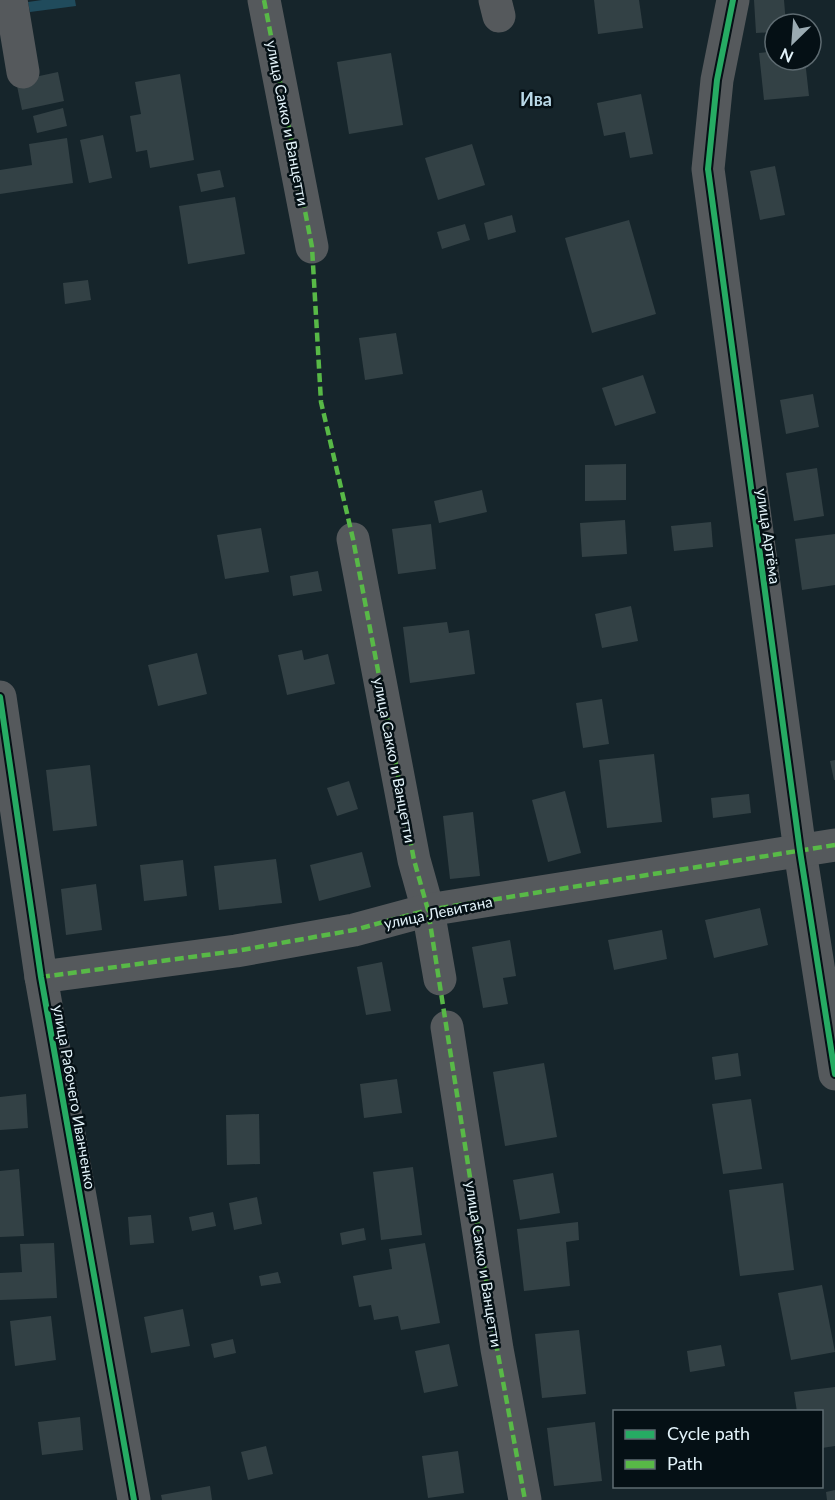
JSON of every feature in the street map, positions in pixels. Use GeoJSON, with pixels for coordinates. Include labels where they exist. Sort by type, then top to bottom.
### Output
{"type":"FeatureCollection","features":[{"type":"Feature","properties":{"kind":"street"},"geometry":{"type":"LineString","coordinates":[[11,0],[23,72]]}},
{"type":"Feature","properties":{"kind":"street","name":"улица Сакко и Ванцетти"},"geometry":{"type":"LineString","coordinates":[[264,0],[312,247]]}},
{"type":"Feature","properties":{"kind":"street","name":"улица Артёма"},"geometry":{"type":"LineString","coordinates":[[733,0],[717,80],[708,169],[800,851],[835,1074]]}},
{"type":"Feature","properties":{"kind":"street","name":"улица Сакко и Ванцетти"},"geometry":{"type":"LineString","coordinates":[[353,539],[414,860],[428,910],[440,979]]}},
{"type":"Feature","properties":{"kind":"street","name":"улица Рабочего Иванченко"},"geometry":{"type":"LineString","coordinates":[[0,697],[41,977],[134,1500]]}},
{"type":"Feature","properties":{"kind":"street","name":"улица Левитана"},"geometry":{"type":"LineString","coordinates":[[41,977],[247,949],[354,930],[428,910],[835,845]]}},
{"type":"Feature","properties":{"kind":"street","name":"улица Сакко и Ванцетти"},"geometry":{"type":"LineString","coordinates":[[447,1028],[497,1349],[525,1500]]}},
{"type":"Feature","properties":{"kind":"shaded area"},"geometry":{"type":"Polygon","coordinates":[[[75,0],[76,6],[30,12],[28,2],[75,0]]]}},
{"type":"Feature","properties":{"kind":"building"},"geometry":{"type":"Polygon","coordinates":[[[594,0],[639,0],[643,28],[598,34],[594,0]]]}},
{"type":"Feature","properties":{"kind":"building"},"geometry":{"type":"Polygon","coordinates":[[[754,0],[784,0],[785,12],[763,12],[763,33],[756,33],[754,0]]]}},
{"type":"Feature","properties":{"kind":"building"},"geometry":{"type":"Polygon","coordinates":[[[763,52],[763,72],[806,72],[809,96],[764,100],[759,53],[763,52]]]}},
{"type":"Feature","properties":{"kind":"building"},"geometry":{"type":"Polygon","coordinates":[[[391,53],[403,125],[349,134],[337,62],[391,53]]]}},
{"type":"Feature","properties":{"kind":"building"},"geometry":{"type":"Polygon","coordinates":[[[58,72],[64,101],[22,110],[16,81],[58,72]]]}},
{"type":"Feature","properties":{"kind":"building"},"geometry":{"type":"Polygon","coordinates":[[[180,74],[194,160],[150,168],[147,150],[136,152],[130,116],[141,114],[135,82],[180,74]]]}},
{"type":"Feature","properties":{"kind":"building"},"geometry":{"type":"Polygon","coordinates":[[[641,94],[653,154],[630,158],[625,132],[604,136],[597,103],[641,94]]]}},
{"type":"Feature","properties":{"kind":"building"},"geometry":{"type":"Polygon","coordinates":[[[63,108],[67,126],[37,133],[33,116],[63,108]]]}},
{"type":"Feature","properties":{"kind":"building"},"geometry":{"type":"Polygon","coordinates":[[[103,135],[112,178],[89,183],[80,140],[103,135]]]}},
{"type":"Feature","properties":{"kind":"building"},"geometry":{"type":"Polygon","coordinates":[[[67,138],[73,183],[0,194],[0,170],[32,165],[29,144],[67,138]]]}},
{"type":"Feature","properties":{"kind":"building"},"geometry":{"type":"Polygon","coordinates":[[[472,144],[485,185],[438,200],[425,158],[472,144]]]}},
{"type":"Feature","properties":{"kind":"building"},"geometry":{"type":"Polygon","coordinates":[[[775,166],[785,215],[760,220],[750,171],[775,166]]]}},
{"type":"Feature","properties":{"kind":"building"},"geometry":{"type":"Polygon","coordinates":[[[220,170],[224,187],[201,192],[197,174],[220,170]]]}},
{"type":"Feature","properties":{"kind":"building"},"geometry":{"type":"Polygon","coordinates":[[[235,197],[245,254],[188,264],[179,206],[235,197]]]}},
{"type":"Feature","properties":{"kind":"building"},"geometry":{"type":"Polygon","coordinates":[[[512,215],[516,232],[488,240],[484,223],[512,215]]]}},
{"type":"Feature","properties":{"kind":"building"},"geometry":{"type":"Polygon","coordinates":[[[629,220],[656,314],[592,333],[565,238],[629,220]]]}},
{"type":"Feature","properties":{"kind":"building"},"geometry":{"type":"Polygon","coordinates":[[[465,224],[470,240],[442,249],[437,232],[465,224]]]}},
{"type":"Feature","properties":{"kind":"building"},"geometry":{"type":"Polygon","coordinates":[[[88,280],[91,300],[65,304],[63,283],[88,280]]]}},
{"type":"Feature","properties":{"kind":"building"},"geometry":{"type":"Polygon","coordinates":[[[396,333],[403,374],[365,380],[359,338],[396,333]]]}},
{"type":"Feature","properties":{"kind":"building"},"geometry":{"type":"Polygon","coordinates":[[[643,375],[656,413],[615,426],[602,388],[643,375]]]}},
{"type":"Feature","properties":{"kind":"building"},"geometry":{"type":"Polygon","coordinates":[[[813,394],[819,427],[786,434],[780,400],[813,394]]]}},
{"type":"Feature","properties":{"kind":"building"},"geometry":{"type":"Polygon","coordinates":[[[626,464],[626,500],[585,501],[585,465],[626,464]]]}},
{"type":"Feature","properties":{"kind":"building"},"geometry":{"type":"Polygon","coordinates":[[[817,468],[824,516],[794,521],[786,473],[817,468]]]}},
{"type":"Feature","properties":{"kind":"building"},"geometry":{"type":"Polygon","coordinates":[[[482,490],[487,512],[439,523],[434,501],[482,490]]]}},
{"type":"Feature","properties":{"kind":"building"},"geometry":{"type":"Polygon","coordinates":[[[625,520],[627,554],[582,557],[580,523],[625,520]]]}},
{"type":"Feature","properties":{"kind":"building"},"geometry":{"type":"Polygon","coordinates":[[[711,522],[713,547],[674,551],[671,526],[711,522]]]}},
{"type":"Feature","properties":{"kind":"building"},"geometry":{"type":"Polygon","coordinates":[[[431,524],[436,569],[398,574],[392,529],[431,524]]]}},
{"type":"Feature","properties":{"kind":"building"},"geometry":{"type":"Polygon","coordinates":[[[261,528],[269,572],[225,579],[217,535],[261,528]]]}},
{"type":"Feature","properties":{"kind":"building"},"geometry":{"type":"Polygon","coordinates":[[[835,534],[835,585],[802,590],[795,539],[835,534]]]}},
{"type":"Feature","properties":{"kind":"building"},"geometry":{"type":"Polygon","coordinates":[[[318,571],[322,591],[293,596],[290,576],[318,571]]]}},
{"type":"Feature","properties":{"kind":"building"},"geometry":{"type":"Polygon","coordinates":[[[631,606],[638,641],[602,648],[595,614],[631,606]]]}},
{"type":"Feature","properties":{"kind":"building"},"geometry":{"type":"Polygon","coordinates":[[[447,622],[449,633],[469,630],[475,674],[410,683],[403,627],[447,622]]]}},
{"type":"Feature","properties":{"kind":"building"},"geometry":{"type":"Polygon","coordinates":[[[302,650],[304,660],[328,654],[335,684],[287,695],[278,655],[302,650]]]}},
{"type":"Feature","properties":{"kind":"building"},"geometry":{"type":"Polygon","coordinates":[[[197,653],[207,694],[158,706],[148,665],[197,653]]]}},
{"type":"Feature","properties":{"kind":"building"},"geometry":{"type":"Polygon","coordinates":[[[602,699],[609,744],[583,748],[576,703],[602,699]]]}},
{"type":"Feature","properties":{"kind":"building"},"geometry":{"type":"Polygon","coordinates":[[[654,754],[662,822],[607,828],[599,760],[654,754]]]}},
{"type":"Feature","properties":{"kind":"building"},"geometry":{"type":"Polygon","coordinates":[[[835,760],[835,780],[834,780],[830,761],[835,760]]]}},
{"type":"Feature","properties":{"kind":"building"},"geometry":{"type":"Polygon","coordinates":[[[90,765],[97,826],[53,831],[46,770],[90,765]]]}},
{"type":"Feature","properties":{"kind":"building"},"geometry":{"type":"Polygon","coordinates":[[[349,781],[358,809],[337,816],[327,788],[349,781]]]}},
{"type":"Feature","properties":{"kind":"building"},"geometry":{"type":"Polygon","coordinates":[[[565,791],[581,853],[548,862],[532,800],[565,791]]]}},
{"type":"Feature","properties":{"kind":"building"},"geometry":{"type":"Polygon","coordinates":[[[749,794],[751,813],[713,818],[711,798],[749,794]]]}},
{"type":"Feature","properties":{"kind":"building"},"geometry":{"type":"Polygon","coordinates":[[[473,812],[480,876],[450,879],[443,816],[473,812]]]}},
{"type":"Feature","properties":{"kind":"building"},"geometry":{"type":"Polygon","coordinates":[[[362,852],[371,887],[319,901],[310,865],[362,852]]]}},
{"type":"Feature","properties":{"kind":"building"},"geometry":{"type":"Polygon","coordinates":[[[276,859],[282,903],[219,910],[214,866],[276,859]]]}},
{"type":"Feature","properties":{"kind":"building"},"geometry":{"type":"Polygon","coordinates":[[[183,860],[187,896],[144,901],[140,865],[183,860]]]}},
{"type":"Feature","properties":{"kind":"building"},"geometry":{"type":"Polygon","coordinates":[[[96,884],[102,930],[66,935],[61,889],[96,884]]]}},
{"type":"Feature","properties":{"kind":"building"},"geometry":{"type":"Polygon","coordinates":[[[760,908],[768,945],[714,958],[705,920],[760,908]]]}},
{"type":"Feature","properties":{"kind":"building"},"geometry":{"type":"Polygon","coordinates":[[[662,930],[667,959],[614,970],[608,940],[662,930]]]}},
{"type":"Feature","properties":{"kind":"building"},"geometry":{"type":"Polygon","coordinates":[[[510,940],[516,976],[503,978],[508,1004],[483,1008],[472,947],[510,940]]]}},
{"type":"Feature","properties":{"kind":"building"},"geometry":{"type":"Polygon","coordinates":[[[382,962],[391,1011],[366,1015],[357,967],[382,962]]]}},
{"type":"Feature","properties":{"kind":"building"},"geometry":{"type":"Polygon","coordinates":[[[738,1053],[741,1076],[715,1080],[712,1057],[738,1053]]]}},
{"type":"Feature","properties":{"kind":"building"},"geometry":{"type":"Polygon","coordinates":[[[544,1063],[557,1137],[505,1146],[493,1072],[544,1063]]]}},
{"type":"Feature","properties":{"kind":"building"},"geometry":{"type":"Polygon","coordinates":[[[397,1079],[402,1113],[364,1118],[360,1084],[397,1079]]]}},
{"type":"Feature","properties":{"kind":"building"},"geometry":{"type":"Polygon","coordinates":[[[26,1094],[28,1128],[0,1130],[0,1097],[26,1094]]]}},
{"type":"Feature","properties":{"kind":"building"},"geometry":{"type":"Polygon","coordinates":[[[751,1099],[762,1169],[723,1174],[712,1104],[751,1099]]]}},
{"type":"Feature","properties":{"kind":"building"},"geometry":{"type":"Polygon","coordinates":[[[259,1114],[260,1164],[227,1165],[226,1115],[259,1114]]]}},
{"type":"Feature","properties":{"kind":"building"},"geometry":{"type":"Polygon","coordinates":[[[413,1167],[422,1235],[381,1240],[373,1172],[413,1167]]]}},
{"type":"Feature","properties":{"kind":"building"},"geometry":{"type":"Polygon","coordinates":[[[19,1169],[24,1236],[0,1237],[0,1171],[19,1169]]]}},
{"type":"Feature","properties":{"kind":"building"},"geometry":{"type":"Polygon","coordinates":[[[553,1173],[560,1213],[520,1220],[513,1180],[553,1173]]]}},
{"type":"Feature","properties":{"kind":"building"},"geometry":{"type":"Polygon","coordinates":[[[783,1183],[794,1270],[740,1276],[729,1190],[783,1183]]]}},
{"type":"Feature","properties":{"kind":"building"},"geometry":{"type":"Polygon","coordinates":[[[257,1197],[262,1224],[234,1230],[229,1203],[257,1197]]]}},
{"type":"Feature","properties":{"kind":"building"},"geometry":{"type":"Polygon","coordinates":[[[213,1212],[216,1226],[192,1231],[189,1217],[213,1212]]]}},
{"type":"Feature","properties":{"kind":"building"},"geometry":{"type":"Polygon","coordinates":[[[151,1215],[154,1243],[130,1245],[128,1217],[151,1215]]]}},
{"type":"Feature","properties":{"kind":"building"},"geometry":{"type":"Polygon","coordinates":[[[578,1222],[579,1240],[566,1242],[570,1286],[524,1291],[517,1229],[578,1222]]]}},
{"type":"Feature","properties":{"kind":"building"},"geometry":{"type":"Polygon","coordinates":[[[364,1228],[366,1240],[342,1245],[340,1233],[364,1228]]]}},
{"type":"Feature","properties":{"kind":"building"},"geometry":{"type":"Polygon","coordinates":[[[54,1243],[57,1298],[0,1300],[0,1273],[22,1272],[20,1244],[54,1243]]]}},
{"type":"Feature","properties":{"kind":"building"},"geometry":{"type":"Polygon","coordinates":[[[425,1243],[440,1323],[401,1330],[398,1316],[374,1320],[371,1305],[359,1307],[353,1276],[392,1269],[389,1249],[425,1243]]]}},
{"type":"Feature","properties":{"kind":"building"},"geometry":{"type":"Polygon","coordinates":[[[278,1272],[281,1283],[261,1286],[259,1276],[278,1272]]]}},
{"type":"Feature","properties":{"kind":"building"},"geometry":{"type":"Polygon","coordinates":[[[822,1285],[835,1352],[791,1360],[778,1293],[822,1285]]]}},
{"type":"Feature","properties":{"kind":"building"},"geometry":{"type":"Polygon","coordinates":[[[183,1309],[190,1346],[151,1353],[144,1317],[183,1309]]]}},
{"type":"Feature","properties":{"kind":"building"},"geometry":{"type":"Polygon","coordinates":[[[51,1316],[56,1360],[15,1366],[10,1321],[51,1316]]]}},
{"type":"Feature","properties":{"kind":"building"},"geometry":{"type":"Polygon","coordinates":[[[579,1330],[586,1394],[542,1398],[535,1334],[579,1330]]]}},
{"type":"Feature","properties":{"kind":"building"},"geometry":{"type":"Polygon","coordinates":[[[233,1339],[236,1353],[214,1358],[211,1344],[233,1339]]]}},
{"type":"Feature","properties":{"kind":"building"},"geometry":{"type":"Polygon","coordinates":[[[449,1344],[458,1386],[424,1393],[415,1351],[449,1344]]]}},
{"type":"Feature","properties":{"kind":"building"},"geometry":{"type":"Polygon","coordinates":[[[721,1345],[725,1366],[690,1372],[687,1351],[721,1345]]]}},
{"type":"Feature","properties":{"kind":"building"},"geometry":{"type":"Polygon","coordinates":[[[835,1387],[835,1446],[823,1448],[823,1410],[797,1410],[794,1392],[835,1387]]]}},
{"type":"Feature","properties":{"kind":"building"},"geometry":{"type":"Polygon","coordinates":[[[80,1417],[83,1450],[42,1455],[38,1422],[80,1417]]]}},
{"type":"Feature","properties":{"kind":"building"},"geometry":{"type":"Polygon","coordinates":[[[595,1422],[602,1481],[554,1486],[547,1428],[595,1422]]]}},
{"type":"Feature","properties":{"kind":"building"},"geometry":{"type":"Polygon","coordinates":[[[266,1446],[273,1474],[248,1480],[241,1452],[266,1446]]]}},
{"type":"Feature","properties":{"kind":"building"},"geometry":{"type":"Polygon","coordinates":[[[458,1451],[464,1493],[428,1498],[422,1456],[458,1451]]]}},
{"type":"Feature","properties":{"kind":"building"},"geometry":{"type":"Polygon","coordinates":[[[210,1486],[212,1500],[162,1500],[161,1495],[210,1486]]]}},
{"type":"Feature","properties":{"kind":"building"},"geometry":{"type":"Polygon","coordinates":[[[835,1490],[835,1500],[827,1500],[826,1492],[835,1490]]]}},
{"type":"Feature","properties":{"kind":"marked path"},"geometry":{"type":"LineString","coordinates":[[264,0],[312,247],[321,402],[353,539],[414,860],[428,910],[497,1349],[525,1500]]}},
{"type":"Feature","properties":{"kind":"marked path"},"geometry":{"type":"LineString","coordinates":[[41,977],[236,951],[354,930],[428,910],[835,845]]}},
{"type":"Feature","properties":{"kind":"cycle path"},"geometry":{"type":"LineString","coordinates":[[733,0],[717,80],[708,169],[800,851],[835,1074]]}},
{"type":"Feature","properties":{"kind":"cycle path"},"geometry":{"type":"LineString","coordinates":[[0,697],[41,977],[134,1500]]}},
{"type":"Feature","properties":{"kind":"district","name":"Ива"},"geometry":{"type":"Point","coordinates":[536,99]}}]}
